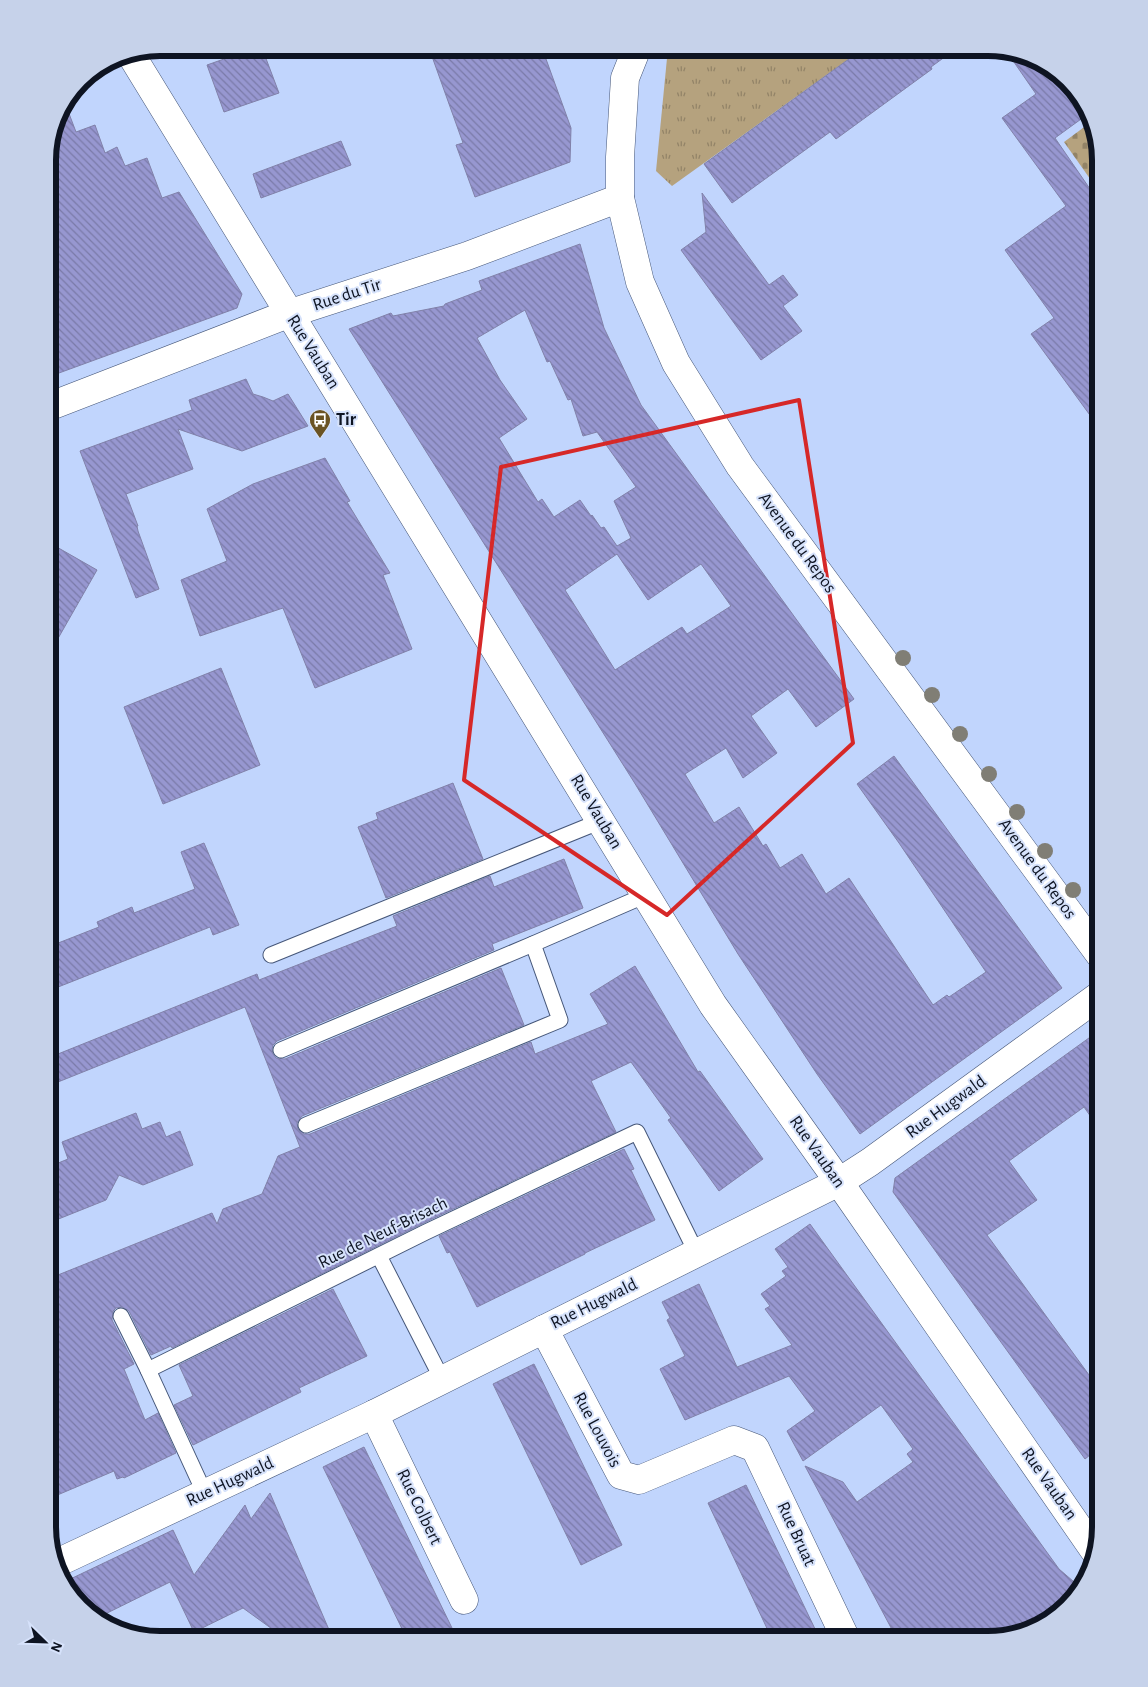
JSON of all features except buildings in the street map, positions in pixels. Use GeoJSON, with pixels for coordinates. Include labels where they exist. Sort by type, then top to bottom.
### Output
{"type":"FeatureCollection","features":[{"type":"Feature","properties":{"kind":"main road","name":"Avenue du Repos"},"geometry":{"type":"LineString","coordinates":[[617,56],[625,78]]}},
{"type":"Feature","properties":{"kind":"main road","name":"Avenue du Repos"},"geometry":{"type":"LineString","coordinates":[[634,56],[625,78],[620,157],[620,198],[640,282],[676,363],[735,458],[1092,944]]}},
{"type":"Feature","properties":{"kind":"main road","name":"Rue Vauban"},"geometry":{"type":"LineString","coordinates":[[134,60],[713,1006],[839,1182],[1090,1545]]}},
{"type":"Feature","properties":{"kind":"main road","name":"Rue du Tir"},"geometry":{"type":"LineString","coordinates":[[56,405],[288,314],[467,256],[620,198]]}},
{"type":"Feature","properties":{"kind":"main road","name":"Rue Hugwald"},"geometry":{"type":"LineString","coordinates":[[62,1561],[374,1414],[839,1182],[870,1162],[1092,1001]]}},
{"type":"Feature","properties":{"kind":"main road","name":"Rue Louvois"},"geometry":{"type":"LineString","coordinates":[[544,1329],[620,1475],[639,1480],[734,1440]]}},
{"type":"Feature","properties":{"kind":"main road","name":"Rue Colbert"},"geometry":{"type":"LineString","coordinates":[[374,1414],[464,1600]]}},
{"type":"Feature","properties":{"kind":"main road","name":"Rue Bruat"},"geometry":{"type":"LineString","coordinates":[[734,1440],[755,1448],[842,1631]]}},
{"type":"Feature","properties":{"kind":"lane"},"geometry":{"type":"LineString","coordinates":[[271,955],[601,821]]}},
{"type":"Feature","properties":{"kind":"lane"},"geometry":{"type":"LineString","coordinates":[[281,1050],[533,944],[646,894]]}},
{"type":"Feature","properties":{"kind":"lane"},"geometry":{"type":"LineString","coordinates":[[306,1125],[560,1020],[533,944]]}},
{"type":"Feature","properties":{"kind":"lane","name":"Rue de Neuf-Brisach"},"geometry":{"type":"LineString","coordinates":[[148,1370],[636,1132],[696,1254]]}},
{"type":"Feature","properties":{"kind":"lane"},"geometry":{"type":"LineString","coordinates":[[379,1256],[442,1379]]}},
{"type":"Feature","properties":{"kind":"lane"},"geometry":{"type":"LineString","coordinates":[[121,1316],[205,1494]]}},
{"type":"Feature","properties":{"kind":"highlighted area"},"geometry":{"type":"Polygon","coordinates":[[[799,400],[853,743],[667,915],[464,780],[501,467],[799,400]]]}},
{"type":"Feature","properties":{"kind":"green space"},"geometry":{"type":"Polygon","coordinates":[[[667,56],[853,56],[672,186],[656,171],[667,56]]]}},
{"type":"Feature","properties":{"kind":"green space"},"geometry":{"type":"Polygon","coordinates":[[[1086,126],[1091,146],[1092,182],[1064,142],[1086,126]]]}},
{"type":"Feature","properties":{"kind":"place","name":"Tir"},"geometry":{"type":"Point","coordinates":[320,439]}}]}
